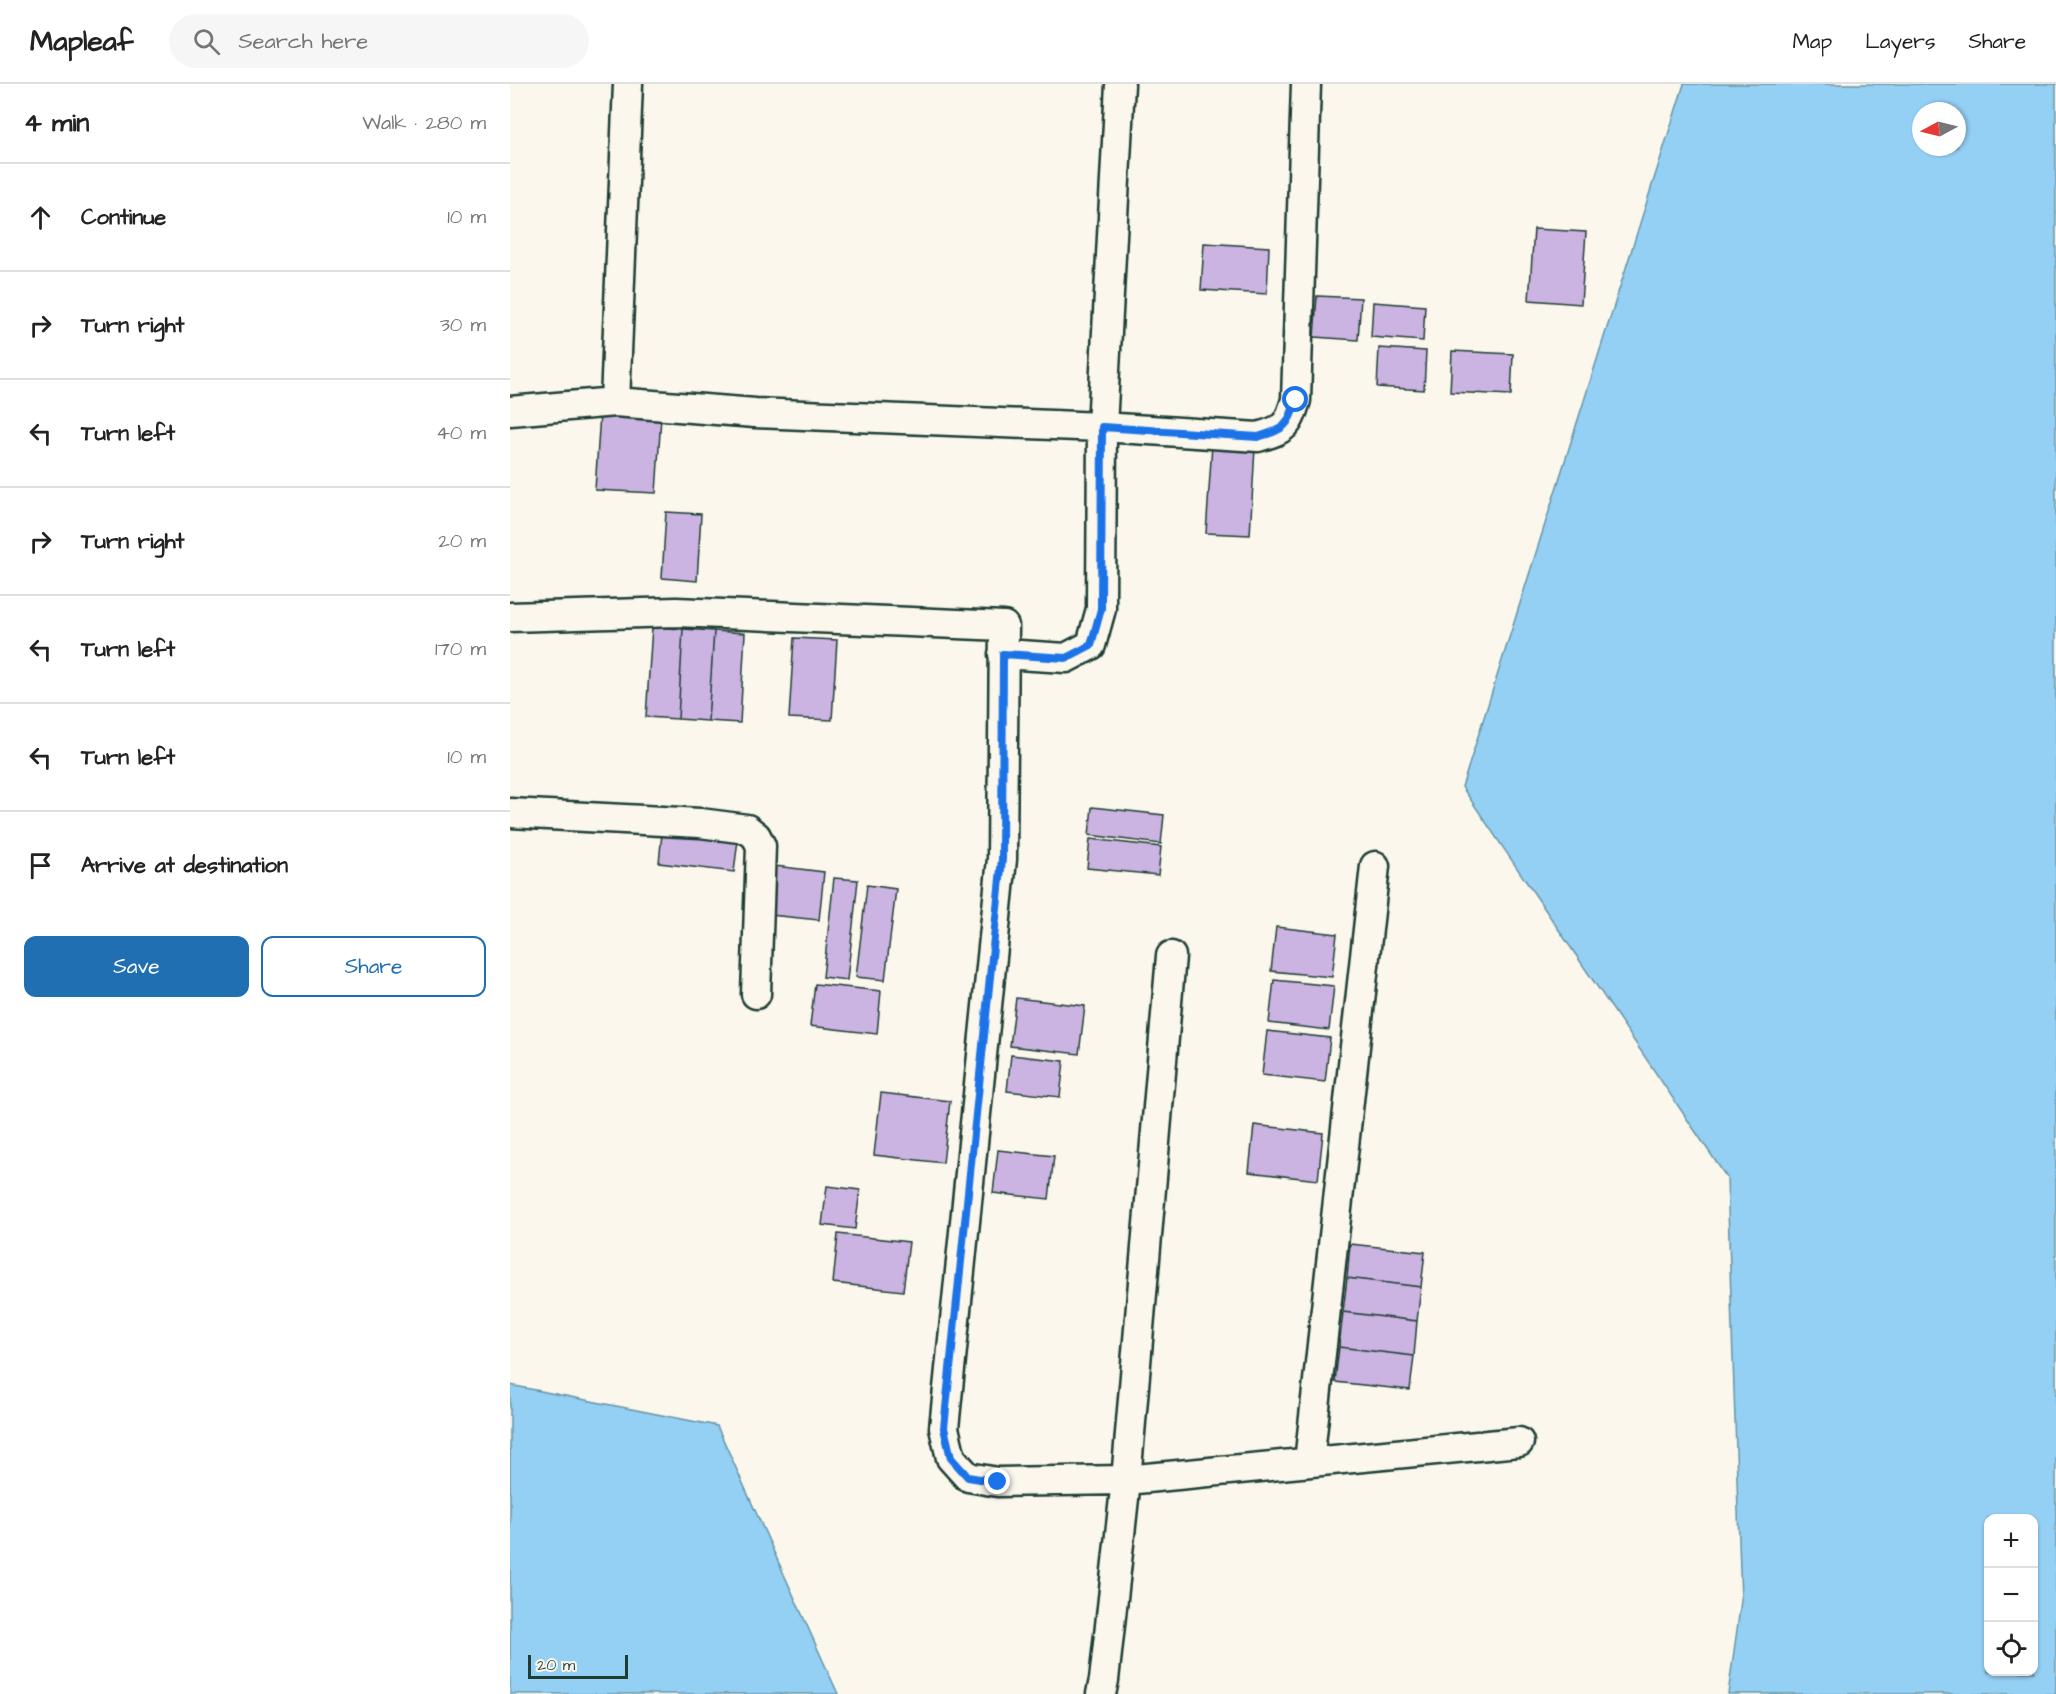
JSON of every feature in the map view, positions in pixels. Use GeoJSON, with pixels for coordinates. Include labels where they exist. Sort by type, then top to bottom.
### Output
{"type":"FeatureCollection","features":[{"type":"Feature","properties":{"kind":"street"},"geometry":{"type":"LineString","coordinates":[[615,402],[628,84]]}},
{"type":"Feature","properties":{"kind":"street"},"geometry":{"type":"LineString","coordinates":[[1003,654],[1066,658],[1091,645],[1101,609],[1102,427],[1119,84]]}},
{"type":"Feature","properties":{"kind":"street"},"geometry":{"type":"LineString","coordinates":[[510,411],[615,402],[754,413],[1102,427],[1258,437],[1277,431],[1290,421],[1296,400],[1306,84]]}},
{"type":"Feature","properties":{"kind":"street"},"geometry":{"type":"LineString","coordinates":[[510,617],[676,612],[1004,626],[1002,859],[944,1428],[951,1458],[968,1477],[998,1482],[1126,1480],[1519,1442]]}},
{"type":"Feature","properties":{"kind":"street"},"geometry":{"type":"LineString","coordinates":[[510,813],[700,823],[747,829],[756,836],[761,846],[756,994]]}},
{"type":"Feature","properties":{"kind":"street"},"geometry":{"type":"LineString","coordinates":[[1309,1462],[1375,866]]}},
{"type":"Feature","properties":{"kind":"street"},"geometry":{"type":"LineString","coordinates":[[1101,1694],[1126,1480],[1171,956]]}},
{"type":"Feature","properties":{"kind":"water"},"geometry":{"type":"Polygon","coordinates":[[[1684,84],[2056,84],[2056,1694],[1728,1694],[1741,1601],[1727,1178],[1462,787],[1684,84]]]}},
{"type":"Feature","properties":{"kind":"water"},"geometry":{"type":"Polygon","coordinates":[[[510,1385],[717,1426],[838,1694],[510,1694],[510,1385]]]}},
{"type":"Feature","properties":{"kind":"building"},"geometry":{"type":"Polygon","coordinates":[[[1534,229],[1586,232],[1581,304],[1529,300],[1534,229]]]}},
{"type":"Feature","properties":{"kind":"building"},"geometry":{"type":"Polygon","coordinates":[[[1204,243],[1269,247],[1267,294],[1201,290],[1204,243]]]}},
{"type":"Feature","properties":{"kind":"building"},"geometry":{"type":"Polygon","coordinates":[[[1317,296],[1361,298],[1358,340],[1314,337],[1317,296]]]}},
{"type":"Feature","properties":{"kind":"building"},"geometry":{"type":"Polygon","coordinates":[[[1373,302],[1425,306],[1423,341],[1371,337],[1373,302]]]}},
{"type":"Feature","properties":{"kind":"building"},"geometry":{"type":"Polygon","coordinates":[[[1379,348],[1426,351],[1424,390],[1377,387],[1379,348]]]}},
{"type":"Feature","properties":{"kind":"building"},"geometry":{"type":"Polygon","coordinates":[[[1452,351],[1513,354],[1511,395],[1450,392],[1452,351]]]}},
{"type":"Feature","properties":{"kind":"building"},"geometry":{"type":"Polygon","coordinates":[[[600,413],[661,417],[656,493],[595,490],[600,413]]]}},
{"type":"Feature","properties":{"kind":"building"},"geometry":{"type":"Polygon","coordinates":[[[1212,445],[1255,448],[1250,535],[1206,533],[1212,445]]]}},
{"type":"Feature","properties":{"kind":"building"},"geometry":{"type":"Polygon","coordinates":[[[666,512],[701,514],[697,581],[662,578],[666,512]]]}},
{"type":"Feature","properties":{"kind":"building"},"geometry":{"type":"Polygon","coordinates":[[[652,627],[683,629],[678,719],[646,717],[652,627]]]}},
{"type":"Feature","properties":{"kind":"building"},"geometry":{"type":"Polygon","coordinates":[[[683,629],[714,631],[708,721],[678,719],[683,629]]]}},
{"type":"Feature","properties":{"kind":"building"},"geometry":{"type":"Polygon","coordinates":[[[714,631],[745,633],[740,723],[708,721],[714,631]]]}},
{"type":"Feature","properties":{"kind":"building"},"geometry":{"type":"Polygon","coordinates":[[[794,638],[837,640],[832,720],[789,718],[794,638]]]}},
{"type":"Feature","properties":{"kind":"building"},"geometry":{"type":"Polygon","coordinates":[[[1092,807],[1164,815],[1161,844],[1089,835],[1092,807]]]}},
{"type":"Feature","properties":{"kind":"building"},"geometry":{"type":"Polygon","coordinates":[[[663,823],[739,831],[734,872],[659,863],[663,823]]]}},
{"type":"Feature","properties":{"kind":"building"},"geometry":{"type":"Polygon","coordinates":[[[1090,839],[1161,847],[1158,875],[1087,868],[1090,839]]]}},
{"type":"Feature","properties":{"kind":"building"},"geometry":{"type":"Polygon","coordinates":[[[775,866],[824,872],[819,920],[770,915],[775,866]]]}},
{"type":"Feature","properties":{"kind":"building"},"geometry":{"type":"Polygon","coordinates":[[[834,878],[858,880],[847,980],[823,977],[834,878]]]}},
{"type":"Feature","properties":{"kind":"building"},"geometry":{"type":"Polygon","coordinates":[[[867,885],[896,889],[885,980],[856,977],[867,885]]]}},
{"type":"Feature","properties":{"kind":"building"},"geometry":{"type":"Polygon","coordinates":[[[1276,927],[1337,934],[1332,977],[1271,971],[1276,927]]]}},
{"type":"Feature","properties":{"kind":"building"},"geometry":{"type":"Polygon","coordinates":[[[1274,980],[1334,986],[1329,1030],[1269,1023],[1274,980]]]}},
{"type":"Feature","properties":{"kind":"building"},"geometry":{"type":"Polygon","coordinates":[[[815,984],[881,991],[877,1034],[810,1026],[815,984]]]}},
{"type":"Feature","properties":{"kind":"building"},"geometry":{"type":"Polygon","coordinates":[[[1016,998],[1085,1006],[1079,1054],[1010,1046],[1016,998]]]}},
{"type":"Feature","properties":{"kind":"building"},"geometry":{"type":"Polygon","coordinates":[[[1267,1031],[1330,1038],[1325,1082],[1262,1075],[1267,1031]]]}},
{"type":"Feature","properties":{"kind":"building"},"geometry":{"type":"Polygon","coordinates":[[[1011,1055],[1064,1061],[1060,1097],[1007,1091],[1011,1055]]]}},
{"type":"Feature","properties":{"kind":"building"},"geometry":{"type":"Polygon","coordinates":[[[881,1093],[950,1101],[943,1163],[874,1155],[881,1093]]]}},
{"type":"Feature","properties":{"kind":"building"},"geometry":{"type":"Polygon","coordinates":[[[1254,1125],[1323,1133],[1318,1180],[1249,1172],[1254,1125]]]}},
{"type":"Feature","properties":{"kind":"building"},"geometry":{"type":"Polygon","coordinates":[[[998,1150],[1054,1156],[1049,1199],[993,1193],[998,1150]]]}},
{"type":"Feature","properties":{"kind":"building"},"geometry":{"type":"Polygon","coordinates":[[[827,1186],[860,1190],[855,1229],[822,1225],[827,1186]]]}},
{"type":"Feature","properties":{"kind":"building"},"geometry":{"type":"Polygon","coordinates":[[[838,1234],[909,1242],[903,1291],[833,1283],[838,1234]]]}},
{"type":"Feature","properties":{"kind":"building"},"geometry":{"type":"Polygon","coordinates":[[[1350,1244],[1425,1252],[1421,1287],[1347,1278],[1350,1244]]]}},
{"type":"Feature","properties":{"kind":"building"},"geometry":{"type":"Polygon","coordinates":[[[1347,1278],[1421,1287],[1417,1321],[1343,1312],[1347,1278]]]}},
{"type":"Feature","properties":{"kind":"building"},"geometry":{"type":"Polygon","coordinates":[[[1343,1312],[1417,1321],[1414,1356],[1339,1347],[1343,1312]]]}},
{"type":"Feature","properties":{"kind":"building"},"geometry":{"type":"Polygon","coordinates":[[[1339,1347],[1414,1356],[1410,1390],[1335,1382],[1339,1347]]]}},
{"type":"Feature","properties":{"kind":"route"},"geometry":{"type":"LineString","coordinates":[[998,1482],[968,1477],[951,1458],[944,1428],[1002,859],[1003,654],[1066,658],[1091,645],[1101,609],[1102,427],[1258,437],[1277,431],[1290,421],[1296,400]]}}]}
